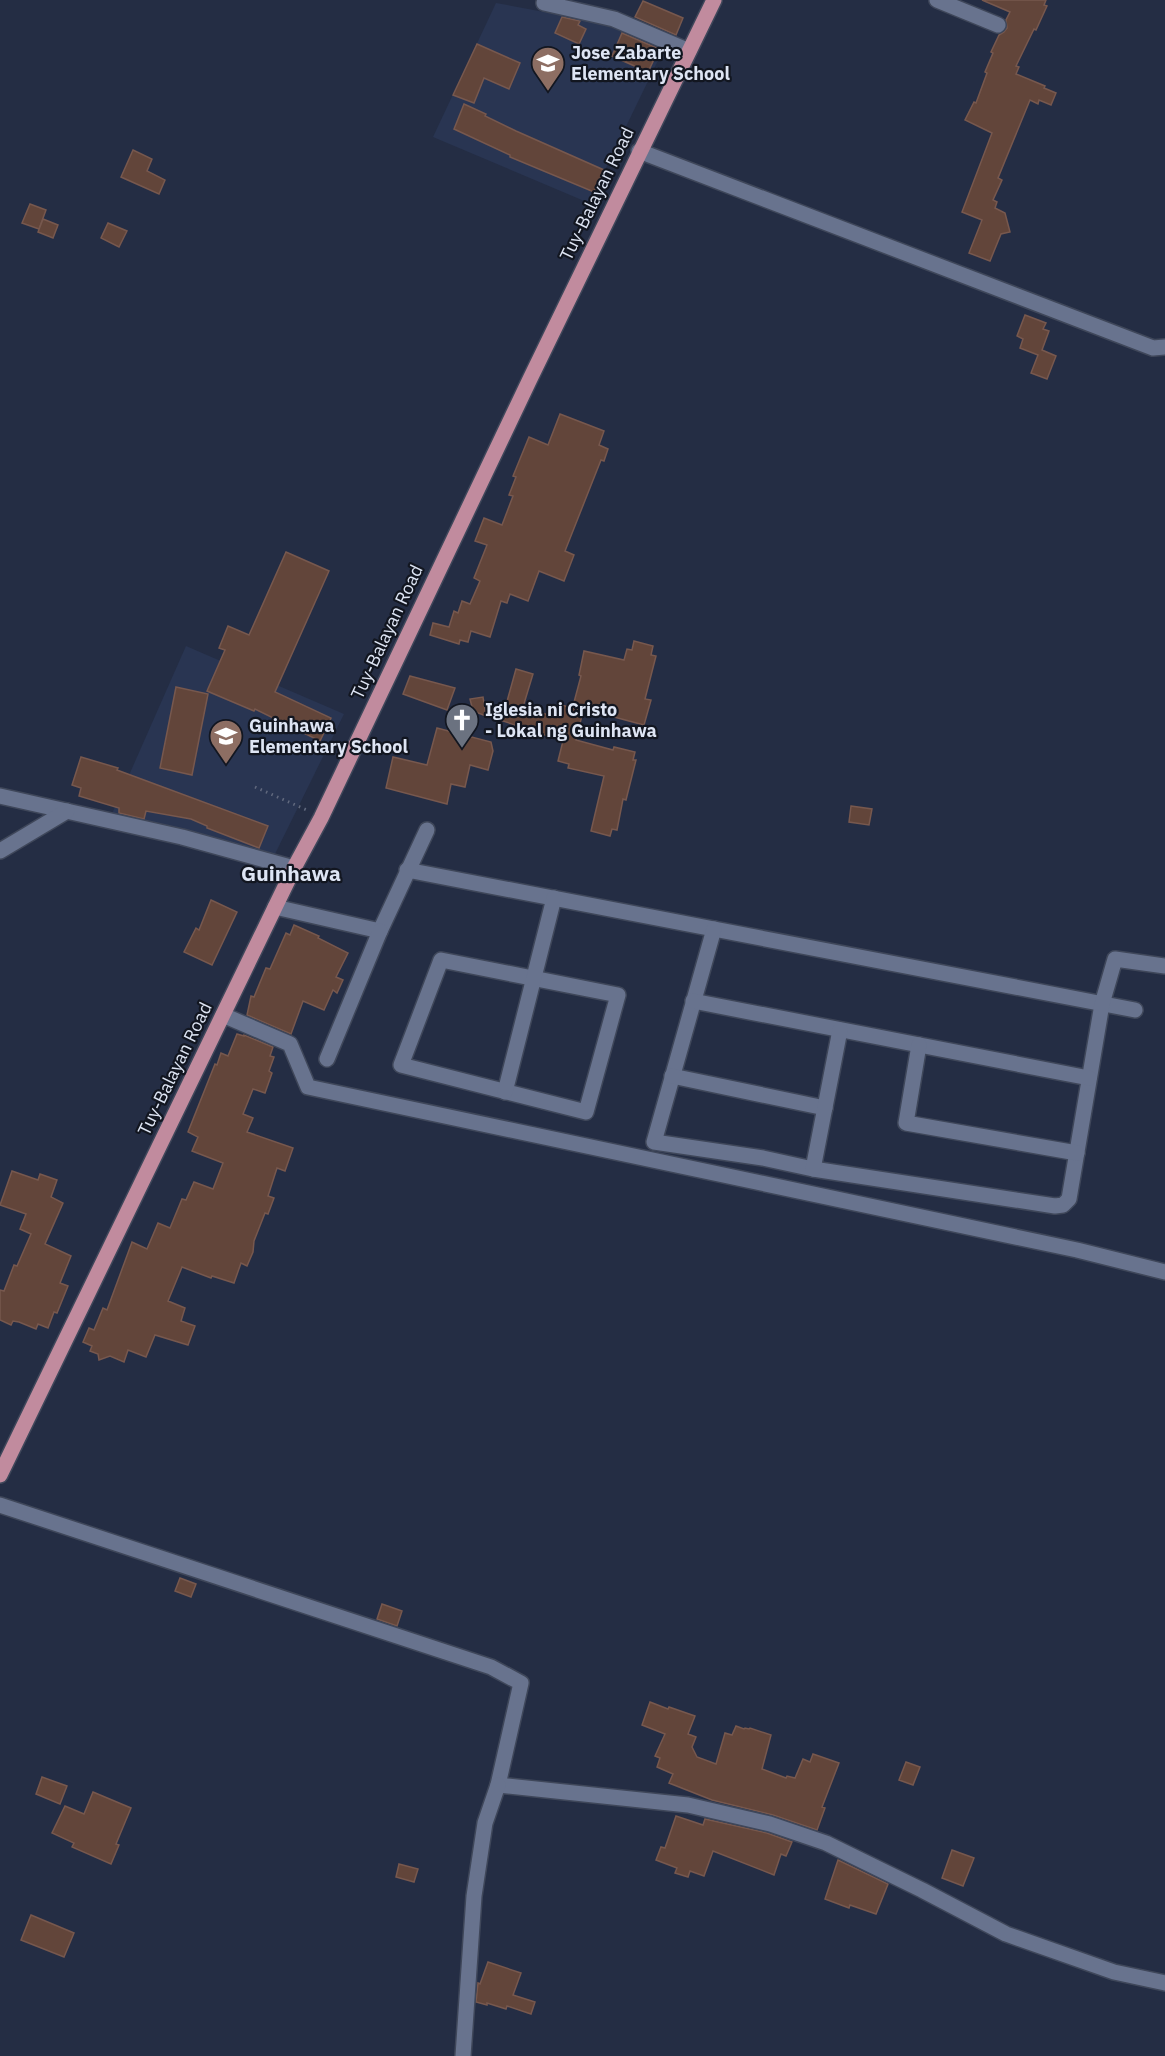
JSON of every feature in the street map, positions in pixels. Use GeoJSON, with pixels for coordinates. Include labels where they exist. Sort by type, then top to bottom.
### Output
{"type":"FeatureCollection","features":[{"type":"Feature","properties":{"kind":"main road","name":"Tuy-Balayan Road"},"geometry":{"type":"LineString","coordinates":[[0,1475],[294,868],[321,818],[639,151],[714,0]]}},
{"type":"Feature","properties":{"kind":"street"},"geometry":{"type":"LineString","coordinates":[[937,0],[998,25]]}},
{"type":"Feature","properties":{"kind":"street"},"geometry":{"type":"LineString","coordinates":[[541,1],[614,19],[689,51]]}},
{"type":"Feature","properties":{"kind":"street"},"geometry":{"type":"LineString","coordinates":[[639,151],[1153,348],[1165,347]]}},
{"type":"Feature","properties":{"kind":"street"},"geometry":{"type":"LineString","coordinates":[[0,796],[182,837],[294,868]]}},
{"type":"Feature","properties":{"kind":"street"},"geometry":{"type":"LineString","coordinates":[[0,851],[68,811]]}},
{"type":"Feature","properties":{"kind":"street"},"geometry":{"type":"LineString","coordinates":[[327,1059],[380,931],[427,830]]}},
{"type":"Feature","properties":{"kind":"street"},"geometry":{"type":"LineString","coordinates":[[407,870],[1135,1010]]}},
{"type":"Feature","properties":{"kind":"street"},"geometry":{"type":"LineString","coordinates":[[505,1092],[554,898]]}},
{"type":"Feature","properties":{"kind":"street"},"geometry":{"type":"LineString","coordinates":[[275,907],[380,931]]}},
{"type":"Feature","properties":{"kind":"street"},"geometry":{"type":"LineString","coordinates":[[714,929],[654,1142],[1055,1206],[1063,1205],[1069,1199],[1102,1004],[1115,959],[1165,966]]}},
{"type":"Feature","properties":{"kind":"street"},"geometry":{"type":"LineString","coordinates":[[441,960],[618,995],[585,1112],[505,1092],[401,1065],[441,960]]}},
{"type":"Feature","properties":{"kind":"street"},"geometry":{"type":"LineString","coordinates":[[693,1001],[1089,1078]]}},
{"type":"Feature","properties":{"kind":"street"},"geometry":{"type":"LineString","coordinates":[[223,1015],[290,1044],[308,1088],[1077,1250],[1165,1272]]}},
{"type":"Feature","properties":{"kind":"street"},"geometry":{"type":"LineString","coordinates":[[813,1169],[840,1030]]}},
{"type":"Feature","properties":{"kind":"street"},"geometry":{"type":"LineString","coordinates":[[919,1045],[906,1123],[1077,1153]]}},
{"type":"Feature","properties":{"kind":"street"},"geometry":{"type":"LineString","coordinates":[[672,1076],[825,1108]]}},
{"type":"Feature","properties":{"kind":"street"},"geometry":{"type":"LineString","coordinates":[[0,1505],[491,1667],[521,1683],[498,1785],[484,1823],[474,1896],[463,2056]]}},
{"type":"Feature","properties":{"kind":"street"},"geometry":{"type":"LineString","coordinates":[[498,1785],[688,1805],[770,1824],[826,1843],[1006,1934],[1114,1972],[1165,1983]]}},
{"type":"Feature","properties":{"kind":"path"},"geometry":{"type":"LineString","coordinates":[[255,787],[302,807],[321,818]]}},
{"type":"Feature","properties":{"kind":"shaded area","name":"Jose Zabarte Elementary School"},"geometry":{"type":"Polygon","coordinates":[[[496,3],[598,22],[664,48],[589,203],[433,137],[496,3]]]}},
{"type":"Feature","properties":{"kind":"shaded area","name":"Guinhawa Elementary School"},"geometry":{"type":"Polygon","coordinates":[[[186,646],[344,714],[274,856],[111,816],[186,646]]]}},
{"type":"Feature","properties":{"kind":"building"},"geometry":{"type":"Polygon","coordinates":[[[982,0],[1046,0],[1044,5],[1047,6],[1016,66],[1019,67],[1016,74],[1056,93],[1051,105],[1039,100],[1038,104],[1030,100],[998,178],[1002,180],[993,200],[997,202],[995,208],[1005,213],[1010,232],[1001,234],[990,261],[969,253],[982,220],[962,212],[992,133],[965,120],[974,102],[976,103],[993,53],[991,52],[999,35],[1007,28],[1006,20],[1010,12],[982,0]]]}},
{"type":"Feature","properties":{"kind":"building"},"geometry":{"type":"Polygon","coordinates":[[[643,1],[683,18],[676,35],[635,17],[643,1]]]}},
{"type":"Feature","properties":{"kind":"building"},"geometry":{"type":"Polygon","coordinates":[[[562,17],[580,21],[578,25],[586,29],[579,44],[555,33],[562,17]]]}},
{"type":"Feature","properties":{"kind":"building"},"geometry":{"type":"Polygon","coordinates":[[[622,33],[659,49],[648,72],[612,56],[622,33]]]}},
{"type":"Feature","properties":{"kind":"building"},"geometry":{"type":"Polygon","coordinates":[[[477,44],[520,63],[509,89],[484,78],[474,103],[453,95],[477,44]]]}},
{"type":"Feature","properties":{"kind":"building"},"geometry":{"type":"Polygon","coordinates":[[[464,104],[516,131],[604,170],[594,192],[510,157],[454,129],[464,104]]]}},
{"type":"Feature","properties":{"kind":"building"},"geometry":{"type":"Polygon","coordinates":[[[133,150],[152,159],[147,171],[165,180],[159,194],[121,177],[133,150]]]}},
{"type":"Feature","properties":{"kind":"building"},"geometry":{"type":"Polygon","coordinates":[[[30,204],[46,210],[39,229],[22,223],[30,204]]]}},
{"type":"Feature","properties":{"kind":"building"},"geometry":{"type":"Polygon","coordinates":[[[43,219],[58,225],[53,238],[38,232],[43,219]]]}},
{"type":"Feature","properties":{"kind":"building"},"geometry":{"type":"Polygon","coordinates":[[[108,223],[127,231],[119,247],[101,238],[108,223]]]}},
{"type":"Feature","properties":{"kind":"building"},"geometry":{"type":"Polygon","coordinates":[[[1025,315],[1046,323],[1043,329],[1049,331],[1042,350],[1056,356],[1047,379],[1031,373],[1038,355],[1020,348],[1023,339],[1017,336],[1025,315]]]}},
{"type":"Feature","properties":{"kind":"building"},"geometry":{"type":"Polygon","coordinates":[[[560,414],[604,431],[599,445],[608,449],[604,461],[601,460],[565,551],[574,555],[564,581],[539,571],[528,601],[510,594],[507,603],[501,601],[490,637],[471,631],[468,642],[460,640],[459,644],[430,635],[433,623],[449,627],[454,611],[458,613],[462,601],[470,604],[480,581],[474,578],[487,545],[475,541],[484,518],[502,525],[513,496],[509,495],[516,477],[513,476],[529,437],[548,445],[560,414]]]}},
{"type":"Feature","properties":{"kind":"building"},"geometry":{"type":"Polygon","coordinates":[[[286,552],[329,571],[275,692],[331,718],[320,741],[255,709],[254,711],[207,691],[225,650],[219,648],[228,626],[249,635],[286,552]]]}},
{"type":"Feature","properties":{"kind":"building"},"geometry":{"type":"Polygon","coordinates":[[[634,641],[653,646],[651,655],[656,656],[645,699],[651,700],[644,725],[573,706],[581,676],[579,675],[584,651],[624,660],[627,649],[632,650],[634,641]]]}},
{"type":"Feature","properties":{"kind":"building"},"geometry":{"type":"Polygon","coordinates":[[[516,669],[533,674],[523,707],[555,717],[558,704],[583,711],[576,740],[613,750],[614,747],[635,752],[633,760],[636,760],[626,800],[623,799],[617,830],[612,829],[610,836],[591,831],[604,776],[568,768],[569,764],[558,761],[563,741],[497,719],[502,704],[506,705],[516,669]]]}},
{"type":"Feature","properties":{"kind":"building"},"geometry":{"type":"Polygon","coordinates":[[[410,676],[455,688],[447,710],[403,694],[410,676]]]}},
{"type":"Feature","properties":{"kind":"building"},"geometry":{"type":"Polygon","coordinates":[[[176,687],[208,694],[192,775],[160,768],[176,687]]]}},
{"type":"Feature","properties":{"kind":"building"},"geometry":{"type":"Polygon","coordinates":[[[483,697],[486,716],[473,711],[470,699],[483,697]]]}},
{"type":"Feature","properties":{"kind":"building"},"geometry":{"type":"Polygon","coordinates":[[[437,728],[491,742],[493,751],[488,770],[470,765],[465,787],[451,784],[447,804],[386,788],[393,757],[427,765],[437,728]]]}},
{"type":"Feature","properties":{"kind":"building"},"geometry":{"type":"Polygon","coordinates":[[[81,757],[118,768],[117,770],[268,826],[259,848],[207,828],[191,819],[146,811],[144,819],[119,813],[119,808],[79,796],[81,788],[72,785],[81,757]]]}},
{"type":"Feature","properties":{"kind":"building"},"geometry":{"type":"Polygon","coordinates":[[[851,806],[872,809],[869,825],[849,822],[851,806]]]}},
{"type":"Feature","properties":{"kind":"building"},"geometry":{"type":"Polygon","coordinates":[[[211,900],[237,912],[212,965],[184,952],[196,928],[199,930],[211,900]]]}},
{"type":"Feature","properties":{"kind":"building"},"geometry":{"type":"Polygon","coordinates":[[[294,925],[348,953],[336,977],[343,980],[337,993],[333,990],[324,1010],[303,1001],[291,1034],[247,1015],[251,996],[254,997],[266,968],[270,969],[286,933],[290,935],[294,925]]]}},
{"type":"Feature","properties":{"kind":"building"},"geometry":{"type":"Polygon","coordinates":[[[237,1034],[273,1047],[270,1056],[274,1057],[269,1071],[272,1073],[265,1093],[253,1089],[243,1114],[253,1118],[247,1132],[293,1148],[285,1171],[277,1168],[268,1196],[274,1198],[268,1214],[265,1213],[254,1241],[253,1252],[247,1266],[241,1263],[234,1283],[212,1276],[211,1278],[182,1267],[168,1301],[185,1308],[181,1321],[195,1326],[188,1345],[155,1335],[146,1357],[128,1350],[124,1362],[110,1356],[99,1360],[98,1354],[90,1351],[92,1346],[83,1342],[89,1328],[94,1330],[103,1308],[107,1310],[132,1242],[147,1249],[158,1223],[170,1228],[182,1199],[186,1200],[194,1182],[213,1189],[223,1163],[192,1151],[198,1137],[188,1132],[215,1064],[217,1065],[221,1053],[228,1056],[237,1034]]]}},
{"type":"Feature","properties":{"kind":"building"},"geometry":{"type":"Polygon","coordinates":[[[12,1171],[38,1180],[40,1174],[57,1180],[51,1197],[63,1203],[45,1244],[71,1256],[60,1283],[68,1286],[48,1328],[38,1324],[36,1329],[13,1321],[11,1325],[0,1320],[0,1290],[4,1291],[14,1265],[17,1266],[31,1234],[20,1229],[26,1214],[0,1205],[12,1171]]]}},
{"type":"Feature","properties":{"kind":"building"},"geometry":{"type":"Polygon","coordinates":[[[180,1578],[196,1584],[191,1597],[175,1591],[180,1578]]]}},
{"type":"Feature","properties":{"kind":"building"},"geometry":{"type":"Polygon","coordinates":[[[382,1604],[402,1611],[397,1626],[377,1619],[382,1604]]]}},
{"type":"Feature","properties":{"kind":"building"},"geometry":{"type":"Polygon","coordinates":[[[650,1702],[695,1716],[688,1734],[696,1737],[692,1747],[697,1757],[716,1764],[725,1733],[732,1735],[736,1726],[771,1735],[762,1769],[786,1778],[787,1776],[795,1778],[803,1759],[810,1762],[813,1754],[839,1763],[822,1807],[825,1808],[817,1830],[773,1815],[712,1800],[669,1783],[673,1774],[657,1767],[660,1758],[655,1756],[665,1734],[642,1725],[650,1702]]]}},
{"type":"Feature","properties":{"kind":"building"},"geometry":{"type":"Polygon","coordinates":[[[906,1762],[920,1767],[913,1785],[899,1780],[906,1762]]]}},
{"type":"Feature","properties":{"kind":"building"},"geometry":{"type":"Polygon","coordinates":[[[42,1777],[67,1786],[60,1804],[36,1794],[42,1777]]]}},
{"type":"Feature","properties":{"kind":"building"},"geometry":{"type":"Polygon","coordinates":[[[93,1792],[131,1808],[116,1844],[119,1845],[111,1864],[72,1847],[74,1843],[52,1833],[65,1806],[84,1814],[93,1792]]]}},
{"type":"Feature","properties":{"kind":"building"},"geometry":{"type":"Polygon","coordinates":[[[676,1816],[703,1825],[705,1819],[767,1833],[792,1842],[786,1856],[781,1854],[774,1875],[713,1851],[704,1876],[690,1871],[688,1877],[675,1873],[677,1868],[656,1860],[661,1847],[665,1848],[676,1816]]]}},
{"type":"Feature","properties":{"kind":"building"},"geometry":{"type":"Polygon","coordinates":[[[952,1850],[974,1858],[963,1886],[942,1878],[952,1850]]]}},
{"type":"Feature","properties":{"kind":"building"},"geometry":{"type":"Polygon","coordinates":[[[838,1860],[888,1884],[876,1914],[850,1905],[849,1908],[825,1899],[838,1860]]]}},
{"type":"Feature","properties":{"kind":"building"},"geometry":{"type":"Polygon","coordinates":[[[399,1864],[418,1869],[414,1882],[396,1877],[399,1864]]]}},
{"type":"Feature","properties":{"kind":"building"},"geometry":{"type":"Polygon","coordinates":[[[31,1915],[74,1933],[64,1957],[21,1940],[31,1915]]]}},
{"type":"Feature","properties":{"kind":"building"},"geometry":{"type":"Polygon","coordinates":[[[488,1962],[521,1973],[513,1995],[535,2002],[531,2014],[507,2006],[506,2009],[476,2002],[478,1983],[480,1984],[488,1962]]]}},
{"type":"Feature","properties":{"kind":"place","name":"Jose Zabarte Elementary School"},"geometry":{"type":"Point","coordinates":[548,92]}},
{"type":"Feature","properties":{"kind":"place","name":"Iglesia ni Cristo - Lokal ng Guinhawa"},"geometry":{"type":"Point","coordinates":[462,749]}},
{"type":"Feature","properties":{"kind":"place","name":"Guinhawa Elementary School"},"geometry":{"type":"Point","coordinates":[226,765]}},
{"type":"Feature","properties":{"kind":"district","name":"Guinhawa"},"geometry":{"type":"Point","coordinates":[291,874]}}]}
